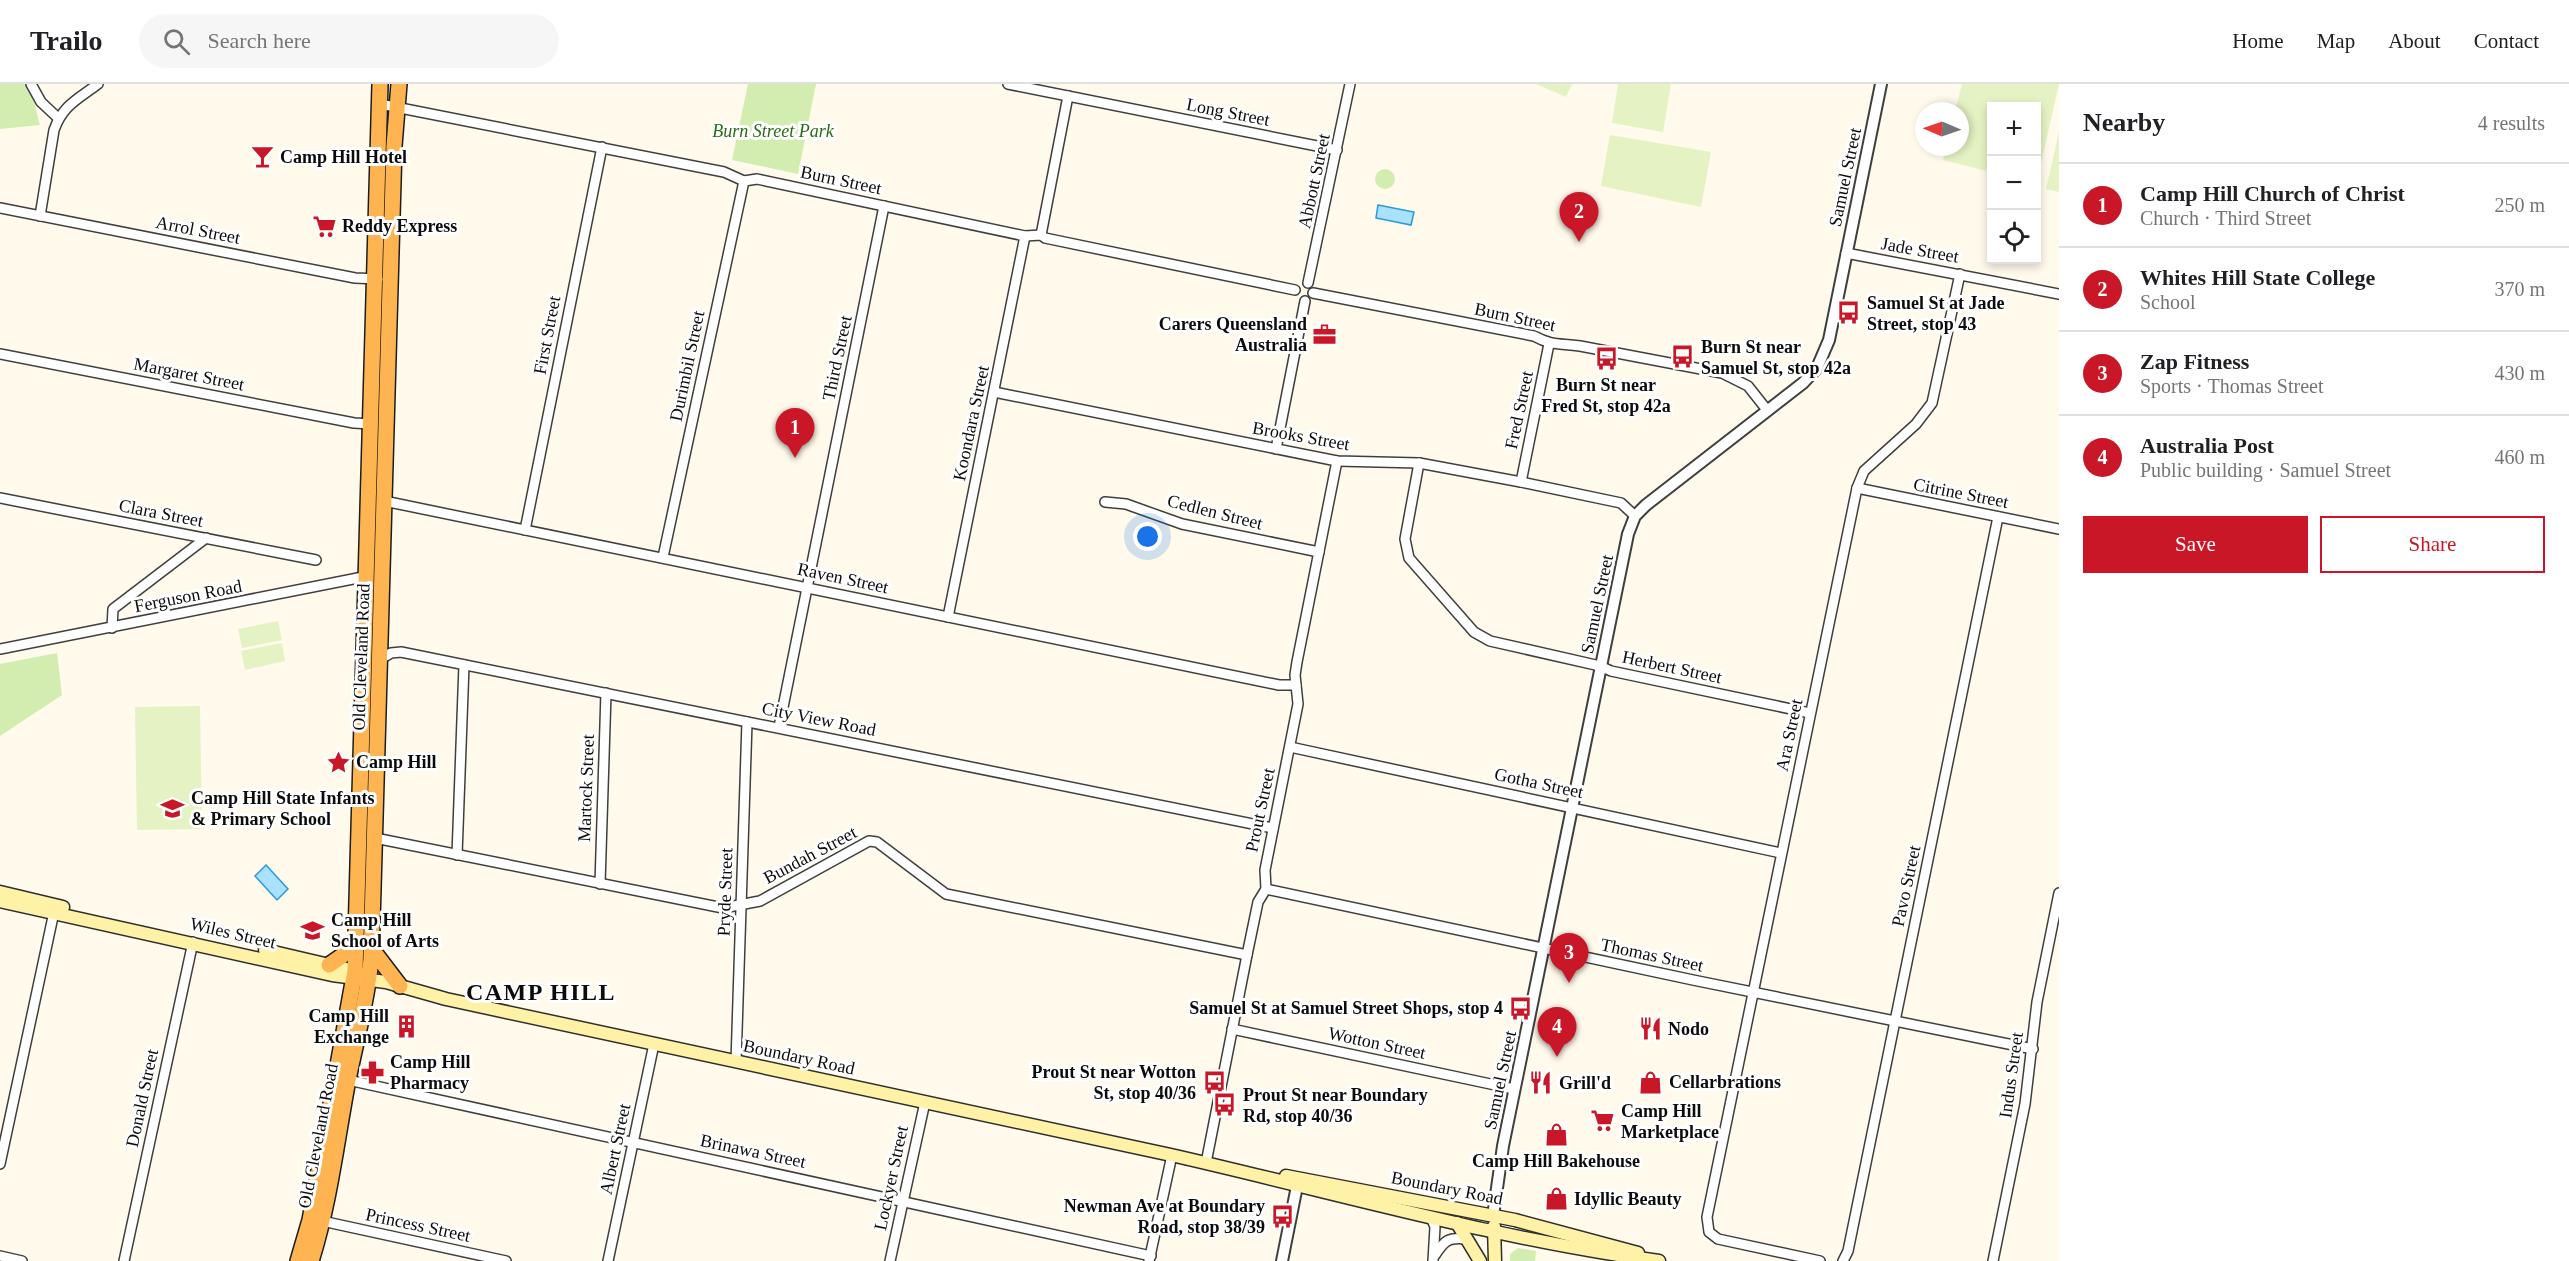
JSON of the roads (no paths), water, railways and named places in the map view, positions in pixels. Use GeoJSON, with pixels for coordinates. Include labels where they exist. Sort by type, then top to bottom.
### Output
{"type":"FeatureCollection","features":[{"type":"Feature","properties":{"kind":"highway","name":"Old Cleveland Road"},"geometry":{"type":"LineString","coordinates":[[311,1261],[322,1221],[348,1080],[360,976],[356,938],[364,673],[384,501],[380,84]]}},
{"type":"Feature","properties":{"kind":"highway","name":"Old Cleveland Road"},"geometry":{"type":"LineString","coordinates":[[298,1261],[310,1220],[328,1112],[360,976],[371,948],[380,659],[371,424],[395,107],[399,84]]}},
{"type":"Feature","properties":{"kind":"highway"},"geometry":{"type":"LineString","coordinates":[[329,965],[344,954],[356,938]]}},
{"type":"Feature","properties":{"kind":"highway"},"geometry":{"type":"LineString","coordinates":[[371,948],[400,986]]}},
{"type":"Feature","properties":{"kind":"main road","name":"Wiles Street"},"geometry":{"type":"LineString","coordinates":[[0,892],[329,965],[360,976]]}},
{"type":"Feature","properties":{"kind":"main road","name":"Wiles Street"},"geometry":{"type":"LineString","coordinates":[[0,901],[360,976]]}},
{"type":"Feature","properties":{"kind":"main road","name":"Boundary Road"},"geometry":{"type":"LineString","coordinates":[[360,976],[446,999],[1172,1155],[1457,1223],[1618,1256],[1660,1261]]}},
{"type":"Feature","properties":{"kind":"main road","name":"Boundary Road"},"geometry":{"type":"LineString","coordinates":[[1222,1167],[1296,1177],[1493,1216],[1613,1245],[1660,1261]]}},
{"type":"Feature","properties":{"kind":"main road"},"geometry":{"type":"LineString","coordinates":[[1493,1216],[1495,1261]]}},
{"type":"Feature","properties":{"kind":"main road"},"geometry":{"type":"LineString","coordinates":[[1457,1223],[1480,1261]]}},
{"type":"Feature","properties":{"kind":"street"},"geometry":{"type":"LineString","coordinates":[[31,84],[41,102],[58,118]]}},
{"type":"Feature","properties":{"kind":"street"},"geometry":{"type":"LineString","coordinates":[[40,216],[58,118],[67,106],[98,84]]}},
{"type":"Feature","properties":{"kind":"street","name":"Long Street"},"geometry":{"type":"LineString","coordinates":[[1008,84],[1337,150]]}},
{"type":"Feature","properties":{"kind":"street","name":"Abbott Street"},"geometry":{"type":"LineString","coordinates":[[1308,284],[1350,84]]}},
{"type":"Feature","properties":{"kind":"street","name":"Samuel Street"},"geometry":{"type":"LineString","coordinates":[[1493,1216],[1514,1089],[1628,534],[1635,516],[1803,383],[1817,368],[1828,340],[1881,84]]}},
{"type":"Feature","properties":{"kind":"street"},"geometry":{"type":"LineString","coordinates":[[1041,235],[1068,96]]}},
{"type":"Feature","properties":{"kind":"street","name":"Burn Street"},"geometry":{"type":"LineString","coordinates":[[380,104],[724,172],[744,181],[757,179],[1025,236],[1041,235],[1045,238],[1295,290]]}},
{"type":"Feature","properties":{"kind":"street","name":"First Street"},"geometry":{"type":"LineString","coordinates":[[525,530],[602,147]]}},
{"type":"Feature","properties":{"kind":"street","name":"Durimbil Street"},"geometry":{"type":"LineString","coordinates":[[663,557],[744,181]]}},
{"type":"Feature","properties":{"kind":"street","name":"Third Street"},"geometry":{"type":"LineString","coordinates":[[807,587],[884,206]]}},
{"type":"Feature","properties":{"kind":"street","name":"Arrol Street"},"geometry":{"type":"LineString","coordinates":[[0,208],[355,278],[382,279]]}},
{"type":"Feature","properties":{"kind":"street","name":"Koondara Street"},"geometry":{"type":"LineString","coordinates":[[948,617],[1025,236]]}},
{"type":"Feature","properties":{"kind":"street","name":"Jade Street"},"geometry":{"type":"LineString","coordinates":[[1846,253],[2059,294]]}},
{"type":"Feature","properties":{"kind":"street","name":"Ara Street"},"geometry":{"type":"LineString","coordinates":[[1820,1261],[1718,1239],[1709,1232],[1707,1217],[1857,488],[1864,471],[1916,424],[1932,403],[1960,274]]}},
{"type":"Feature","properties":{"kind":"street"},"geometry":{"type":"LineString","coordinates":[[1299,284],[1308,284],[1312,287],[1313,293],[1311,298],[1305,301],[1297,298],[1295,290],[1299,284]]}},
{"type":"Feature","properties":{"kind":"street","name":"Burn Street"},"geometry":{"type":"LineString","coordinates":[[1313,293],[1534,336],[1549,344],[1571,345],[1722,373],[1748,386],[1767,410]]}},
{"type":"Feature","properties":{"kind":"street"},"geometry":{"type":"LineString","coordinates":[[1276,449],[1305,301]]}},
{"type":"Feature","properties":{"kind":"street","name":"Fred Street"},"geometry":{"type":"LineString","coordinates":[[1521,482],[1549,344]]}},
{"type":"Feature","properties":{"kind":"street","name":"Margaret Street"},"geometry":{"type":"LineString","coordinates":[[0,354],[354,423],[371,424]]}},
{"type":"Feature","properties":{"kind":"street","name":"Brooks Street"},"geometry":{"type":"LineString","coordinates":[[994,392],[1337,461],[1419,463],[1521,482],[1621,503],[1635,516]]}},
{"type":"Feature","properties":{"kind":"street","name":"Prout Street"},"geometry":{"type":"LineString","coordinates":[[1206,1163],[1246,955],[1258,902],[1266,889],[1265,870],[1298,704],[1297,662],[1337,461]]}},
{"type":"Feature","properties":{"kind":"street","name":"Herbert Street"},"geometry":{"type":"LineString","coordinates":[[1419,463],[1405,539],[1409,558],[1474,632],[1490,641],[1600,666],[1609,671],[1810,713]]}},
{"type":"Feature","properties":{"kind":"street","name":"Citrine Street"},"geometry":{"type":"LineString","coordinates":[[1857,488],[2059,529]]}},
{"type":"Feature","properties":{"kind":"street","name":"Clara Street"},"geometry":{"type":"LineString","coordinates":[[0,498],[316,560]]}},
{"type":"Feature","properties":{"kind":"street","name":"Raven Street"},"geometry":{"type":"LineString","coordinates":[[384,501],[1279,685],[1296,685]]}},
{"type":"Feature","properties":{"kind":"street","name":"Cedlen Street"},"geometry":{"type":"LineString","coordinates":[[1105,502],[1126,504],[1182,524],[1319,552]]}},
{"type":"Feature","properties":{"kind":"street","name":"Pavo Street"},"geometry":{"type":"LineString","coordinates":[[1842,1261],[1848,1251],[1998,517]]}},
{"type":"Feature","properties":{"kind":"street"},"geometry":{"type":"LineString","coordinates":[[112,627],[111,613],[117,605],[206,538]]}},
{"type":"Feature","properties":{"kind":"street","name":"Ferguson Road"},"geometry":{"type":"LineString","coordinates":[[0,649],[375,574]]}},
{"type":"Feature","properties":{"kind":"street"},"geometry":{"type":"LineString","coordinates":[[779,727],[807,587]]}},
{"type":"Feature","properties":{"kind":"street","name":"City View Road"},"geometry":{"type":"LineString","coordinates":[[380,659],[392,653],[401,652],[1273,828]]}},
{"type":"Feature","properties":{"kind":"street"},"geometry":{"type":"LineString","coordinates":[[364,673],[380,659]]}},
{"type":"Feature","properties":{"kind":"street"},"geometry":{"type":"LineString","coordinates":[[457,855],[464,665]]}},
{"type":"Feature","properties":{"kind":"street","name":"Martock Street"},"geometry":{"type":"LineString","coordinates":[[600,884],[606,693]]}},
{"type":"Feature","properties":{"kind":"street","name":"Pryde Street"},"geometry":{"type":"LineString","coordinates":[[736,1062],[747,722]]}},
{"type":"Feature","properties":{"kind":"street","name":"Gotha Street"},"geometry":{"type":"LineString","coordinates":[[1290,747],[1781,853]]}},
{"type":"Feature","properties":{"kind":"street","name":"Bundah Street"},"geometry":{"type":"LineString","coordinates":[[375,838],[723,909],[760,901],[869,841],[877,842],[946,894],[1246,955]]}},
{"type":"Feature","properties":{"kind":"street","name":"Thomas Street"},"geometry":{"type":"LineString","coordinates":[[1266,889],[1753,993],[2033,1049]]}},
{"type":"Feature","properties":{"kind":"street","name":"Indus Street"},"geometry":{"type":"LineString","coordinates":[[1993,1261],[2025,1104],[2037,1002],[2059,893]]}},
{"type":"Feature","properties":{"kind":"street"},"geometry":{"type":"LineString","coordinates":[[0,1164],[54,912]]}},
{"type":"Feature","properties":{"kind":"street","name":"Donald Street"},"geometry":{"type":"LineString","coordinates":[[124,1261],[193,942]]}},
{"type":"Feature","properties":{"kind":"street","name":"Wotton Street"},"geometry":{"type":"LineString","coordinates":[[1232,1029],[1514,1089]]}},
{"type":"Feature","properties":{"kind":"street","name":"Albert Street"},"geometry":{"type":"LineString","coordinates":[[608,1261],[654,1044]]}},
{"type":"Feature","properties":{"kind":"street","name":"Brinawa Street"},"geometry":{"type":"LineString","coordinates":[[348,1080],[903,1201],[1150,1258]]}},
{"type":"Feature","properties":{"kind":"street","name":"Lockyer Street"},"geometry":{"type":"LineString","coordinates":[[890,1261],[925,1102]]}},
{"type":"Feature","properties":{"kind":"street"},"geometry":{"type":"LineString","coordinates":[[1150,1258],[1172,1155]]}},
{"type":"Feature","properties":{"kind":"street"},"geometry":{"type":"LineString","coordinates":[[1282,1261],[1297,1186]]}},
{"type":"Feature","properties":{"kind":"street"},"geometry":{"type":"LineString","coordinates":[[1431,1217],[1435,1227],[1434,1258]]}},
{"type":"Feature","properties":{"kind":"street","name":"Princess Street"},"geometry":{"type":"LineString","coordinates":[[322,1221],[506,1261]]}},
{"type":"Feature","properties":{"kind":"street"},"geometry":{"type":"LineString","coordinates":[[1434,1258],[1444,1242],[1451,1238],[1466,1239]]}},
{"type":"Feature","properties":{"kind":"street"},"geometry":{"type":"LineString","coordinates":[[0,1256],[22,1261]]}},
{"type":"Feature","properties":{"kind":"water"},"geometry":{"type":"Polygon","coordinates":[[[1378,205],[1414,212],[1411,225],[1376,218],[1378,205]]]}},
{"type":"Feature","properties":{"kind":"water"},"geometry":{"type":"Polygon","coordinates":[[[266,865],[288,889],[277,900],[255,876],[266,865]]]}},
{"type":"Feature","properties":{"kind":"place","name":"Camp Hill Hotel"},"geometry":{"type":"Point","coordinates":[262,157]}},
{"type":"Feature","properties":{"kind":"place","name":"Reddy Express"},"geometry":{"type":"Point","coordinates":[324,226]}},
{"type":"Feature","properties":{"kind":"place","name":"Whites Hill State College"},"geometry":{"type":"Point","coordinates":[1579,242]}},
{"type":"Feature","properties":{"kind":"place","name":"Samuel St at Jade Street, stop 43"},"geometry":{"type":"Point","coordinates":[1849,313]}},
{"type":"Feature","properties":{"kind":"place","name":"Carers Queensland Australia"},"geometry":{"type":"Point","coordinates":[1325,334]}},
{"type":"Feature","properties":{"kind":"place","name":"Burn St near Samuel St, stop 42a"},"geometry":{"type":"Point","coordinates":[1683,357]}},
{"type":"Feature","properties":{"kind":"place","name":"Burn St near Fred St, stop 42a"},"geometry":{"type":"Point","coordinates":[1606,359]}},
{"type":"Feature","properties":{"kind":"place","name":"Camp Hill Church of Christ"},"geometry":{"type":"Point","coordinates":[795,458]}},
{"type":"Feature","properties":{"kind":"place","name":"Camp Hill"},"geometry":{"type":"Point","coordinates":[338,762]}},
{"type":"Feature","properties":{"kind":"place","name":"Camp Hill State Infants & Primary School"},"geometry":{"type":"Point","coordinates":[173,808]}},
{"type":"Feature","properties":{"kind":"place","name":"Camp Hill School of Arts"},"geometry":{"type":"Point","coordinates":[313,930]}},
{"type":"Feature","properties":{"kind":"place","name":"Zap Fitness"},"geometry":{"type":"Point","coordinates":[1569,983]}},
{"type":"Feature","properties":{"kind":"place","name":"Samuel St at Samuel Street Shops, stop 4"},"geometry":{"type":"Point","coordinates":[1521,1008]}},
{"type":"Feature","properties":{"kind":"place","name":"Camp Hill Exchange"},"geometry":{"type":"Point","coordinates":[407,1026]}},
{"type":"Feature","properties":{"kind":"place","name":"Nodo"},"geometry":{"type":"Point","coordinates":[1650,1029]}},
{"type":"Feature","properties":{"kind":"place","name":"Australia Post"},"geometry":{"type":"Point","coordinates":[1557,1057]}},
{"type":"Feature","properties":{"kind":"place","name":"Camp Hill Pharmacy"},"geometry":{"type":"Point","coordinates":[372,1072]}},
{"type":"Feature","properties":{"kind":"place","name":"Prout St near Wotton St, stop 40/36"},"geometry":{"type":"Point","coordinates":[1214,1082]}},
{"type":"Feature","properties":{"kind":"place","name":"Cellarbrations"},"geometry":{"type":"Point","coordinates":[1651,1082]}},
{"type":"Feature","properties":{"kind":"place","name":"Grill'd"},"geometry":{"type":"Point","coordinates":[1541,1083]}},
{"type":"Feature","properties":{"kind":"place","name":"Prout St near Boundary Rd, stop 40/36"},"geometry":{"type":"Point","coordinates":[1225,1105]}},
{"type":"Feature","properties":{"kind":"place","name":"Camp Hill Marketplace"},"geometry":{"type":"Point","coordinates":[1603,1121]}},
{"type":"Feature","properties":{"kind":"place","name":"Camp Hill Bakehouse"},"geometry":{"type":"Point","coordinates":[1556,1135]}},
{"type":"Feature","properties":{"kind":"place","name":"Idyllic Beauty"},"geometry":{"type":"Point","coordinates":[1556,1199]}},
{"type":"Feature","properties":{"kind":"place","name":"Newman Ave at Boundary Road, stop 38/39"},"geometry":{"type":"Point","coordinates":[1283,1216]}},
{"type":"Feature","properties":{"kind":"district","name":"CAMP HILL"},"geometry":{"type":"Point","coordinates":[541,992]}},
{"type":"Feature","properties":{"kind":"park label","name":"Burn Street Park"},"geometry":{"type":"Point","coordinates":[773,131]}}]}
